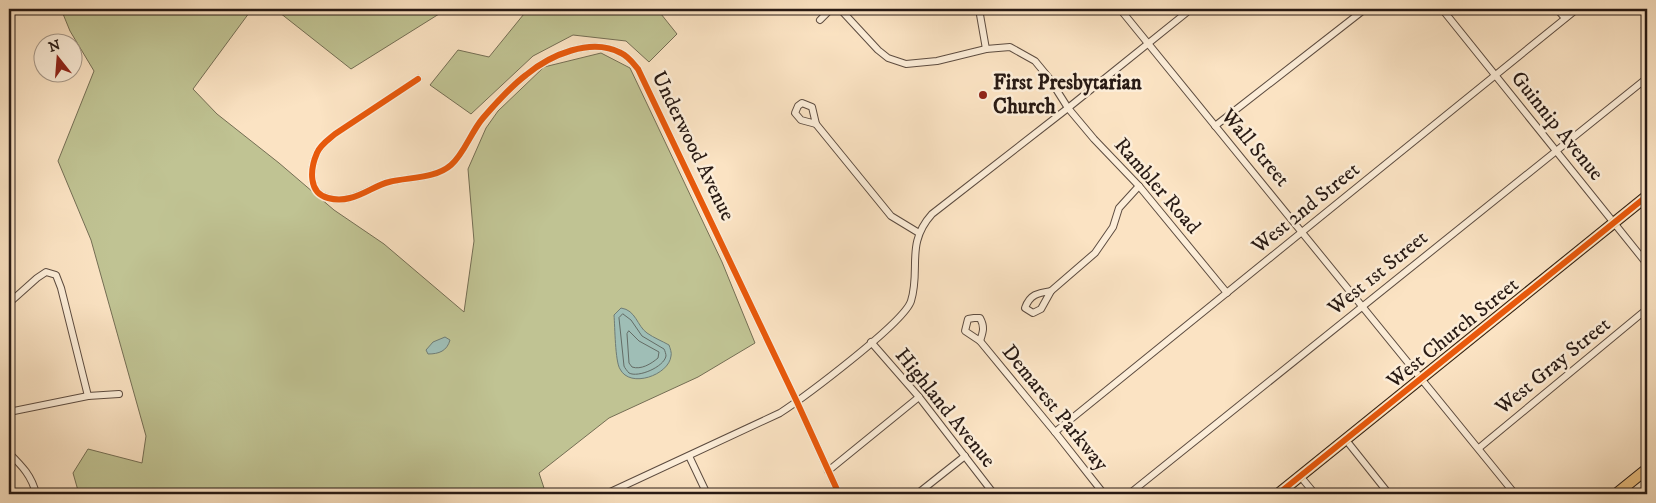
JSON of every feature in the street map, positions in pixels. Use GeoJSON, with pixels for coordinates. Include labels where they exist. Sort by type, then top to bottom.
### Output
{"type":"FeatureCollection","features":[{"type":"Feature","properties":{"kind":"main road","name":"West Church Street"},"geometry":{"type":"LineString","coordinates":[[1278,494],[1647,196]]}},
{"type":"Feature","properties":{"kind":"main road"},"geometry":{"type":"LineString","coordinates":[[1616,494],[1647,469]]}},
{"type":"Feature","properties":{"kind":"street"},"geometry":{"type":"LineString","coordinates":[[820,20],[831,9]]}},
{"type":"Feature","properties":{"kind":"street","name":"Rambler Road"},"geometry":{"type":"LineString","coordinates":[[840,9],[878,50],[888,58],[906,64],[937,61],[986,49],[1010,47],[1035,61],[1050,78],[1068,108],[1094,139],[1139,186],[1227,293]]}},
{"type":"Feature","properties":{"kind":"street"},"geometry":{"type":"LineString","coordinates":[[979,9],[986,49]]}},
{"type":"Feature","properties":{"kind":"street","name":"Wall Street"},"geometry":{"type":"LineString","coordinates":[[1120,9],[1515,494]]}},
{"type":"Feature","properties":{"kind":"street"},"geometry":{"type":"LineString","coordinates":[[606,494],[780,413],[797,402],[871,342],[900,317],[910,302],[914,285],[914,257],[918,233],[932,214],[1191,9]]}},
{"type":"Feature","properties":{"kind":"street"},"geometry":{"type":"LineString","coordinates":[[1215,126],[1365,9]]}},
{"type":"Feature","properties":{"kind":"street","name":"Guinnip Avenue"},"geometry":{"type":"LineString","coordinates":[[1442,9],[1647,264]]}},
{"type":"Feature","properties":{"kind":"street"},"geometry":{"type":"LineString","coordinates":[[1557,9],[1565,18]]}},
{"type":"Feature","properties":{"kind":"street","name":"West 2nd Street"},"geometry":{"type":"LineString","coordinates":[[1055,432],[1577,9]]}},
{"type":"Feature","properties":{"kind":"street","name":"Underwood Avenue"},"geometry":{"type":"LineString","coordinates":[[418,79],[323,144],[317,154],[313,170],[312,182],[314,189],[322,196],[338,200],[352,198],[387,182],[441,171],[451,165],[484,118],[515,84],[543,63],[579,49],[596,47],[622,53],[631,60],[638,69],[839,494]]}},
{"type":"Feature","properties":{"kind":"street","name":"West 1st Street"},"geometry":{"type":"LineString","coordinates":[[1129,494],[1174,460],[1362,306],[1647,78]]}},
{"type":"Feature","properties":{"kind":"street"},"geometry":{"type":"LineString","coordinates":[[816,124],[891,216],[918,233]]}},
{"type":"Feature","properties":{"kind":"street"},"geometry":{"type":"LineString","coordinates":[[1051,291],[1095,254],[1113,227],[1119,208],[1139,186]]}},
{"type":"Feature","properties":{"kind":"street"},"geometry":{"type":"LineString","coordinates":[[9,303],[36,278],[46,272],[56,275],[61,288],[88,396]]}},
{"type":"Feature","properties":{"kind":"street","name":"West Gray Street"},"geometry":{"type":"LineString","coordinates":[[1478,448],[1647,310]]}},
{"type":"Feature","properties":{"kind":"street","name":"Highland Avenue"},"geometry":{"type":"LineString","coordinates":[[871,342],[919,398],[994,494]]}},
{"type":"Feature","properties":{"kind":"street","name":"Demarest Parkway"},"geometry":{"type":"LineString","coordinates":[[980,342],[1104,494]]}},
{"type":"Feature","properties":{"kind":"street"},"geometry":{"type":"LineString","coordinates":[[9,412],[88,396],[120,394]]}},
{"type":"Feature","properties":{"kind":"street"},"geometry":{"type":"LineString","coordinates":[[828,471],[919,398]]}},
{"type":"Feature","properties":{"kind":"street"},"geometry":{"type":"LineString","coordinates":[[1346,440],[1389,494]]}},
{"type":"Feature","properties":{"kind":"street"},"geometry":{"type":"LineString","coordinates":[[9,453],[27,471],[36,494]]}},
{"type":"Feature","properties":{"kind":"street"},"geometry":{"type":"LineString","coordinates":[[689,456],[707,494]]}},
{"type":"Feature","properties":{"kind":"street"},"geometry":{"type":"LineString","coordinates":[[918,494],[965,456]]}},
{"type":"Feature","properties":{"kind":"street"},"geometry":{"type":"LineString","coordinates":[[1300,476],[1315,494]]}},
{"type":"Feature","properties":{"kind":"green space"},"geometry":{"type":"Polygon","coordinates":[[[61,9],[252,9],[193,89],[217,114],[334,210],[384,244],[464,312],[474,241],[468,169],[486,128],[498,111],[544,67],[601,53],[630,68],[722,262],[755,343],[698,377],[609,418],[539,473],[546,494],[79,494],[73,473],[88,449],[142,463],[146,436],[91,240],[58,161],[94,71],[82,51],[82,32],[70,31],[61,9]]]}},
{"type":"Feature","properties":{"kind":"green space"},"geometry":{"type":"Polygon","coordinates":[[[275,9],[447,9],[351,69],[275,9]]]}},
{"type":"Feature","properties":{"kind":"green space"},"geometry":{"type":"Polygon","coordinates":[[[528,9],[657,9],[677,34],[649,62],[626,41],[573,35],[533,56],[471,114],[430,85],[458,50],[489,57],[528,9]]]}},
{"type":"Feature","properties":{"kind":"water"},"geometry":{"type":"Polygon","coordinates":[[[621,308],[630,312],[647,333],[669,345],[671,355],[669,363],[657,374],[640,379],[632,378],[625,375],[620,369],[616,352],[614,315],[621,308]]]}},
{"type":"Feature","properties":{"kind":"water"},"geometry":{"type":"Polygon","coordinates":[[[445,337],[450,340],[445,349],[428,354],[426,350],[433,342],[445,337]]]}},
{"type":"Feature","properties":{"kind":"cycle path"},"geometry":{"type":"LineString","coordinates":[[418,79],[324,143],[317,153],[312,173],[314,186],[321,195],[333,199],[347,199],[384,183],[429,175],[445,170],[456,160],[479,124],[509,90],[536,68],[559,55],[571,50],[597,47],[609,49],[626,56],[638,69],[839,494]]}},
{"type":"Feature","properties":{"kind":"cycle path"},"geometry":{"type":"LineString","coordinates":[[1278,494],[1647,196]]}},
{"type":"Feature","properties":{"kind":"place","name":"First Presbytarian Church"},"geometry":{"type":"Point","coordinates":[983,95]}}]}
